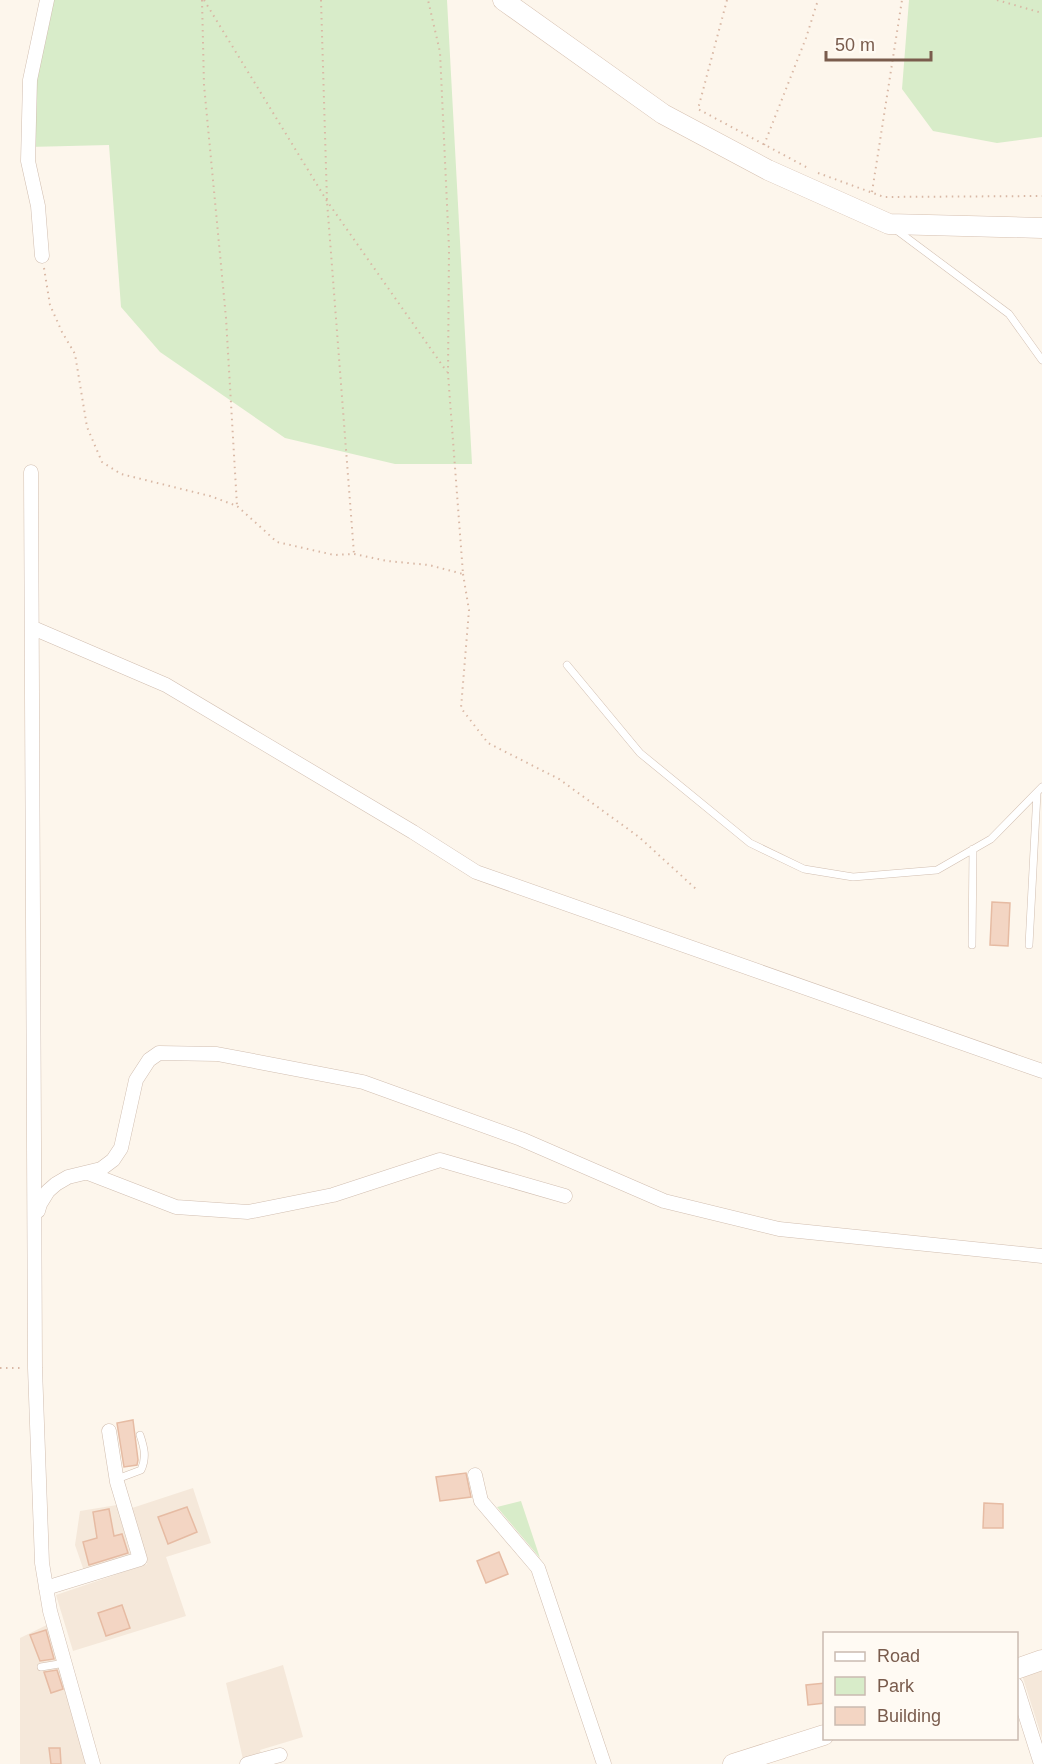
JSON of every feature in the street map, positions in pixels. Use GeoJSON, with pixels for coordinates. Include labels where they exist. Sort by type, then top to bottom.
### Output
{"type":"FeatureCollection","features":[{"type":"Feature","properties":{"kind":"street"},"geometry":{"type":"LineString","coordinates":[[42,256],[38,206],[28,161],[30,80],[47,0]]}},
{"type":"Feature","properties":{"kind":"street"},"geometry":{"type":"LineString","coordinates":[[503,0],[663,114],[768,170],[888,224],[1042,228]]}},
{"type":"Feature","properties":{"kind":"street"},"geometry":{"type":"LineString","coordinates":[[31,472],[35,1368],[42,1563],[46,1588],[93,1764]]}},
{"type":"Feature","properties":{"kind":"street"},"geometry":{"type":"LineString","coordinates":[[33,628],[166,685],[476,872],[1042,1071]]}},
{"type":"Feature","properties":{"kind":"street"},"geometry":{"type":"LineString","coordinates":[[36,1222],[40,1204],[48,1191],[68,1177],[101,1169],[121,1148],[136,1080],[149,1060],[159,1053],[217,1054],[363,1082],[521,1139],[664,1201],[779,1229],[1042,1256]]}},
{"type":"Feature","properties":{"kind":"street"},"geometry":{"type":"LineString","coordinates":[[88,1173],[176,1207],[248,1212],[333,1195],[440,1160],[565,1196]]}},
{"type":"Feature","properties":{"kind":"street"},"geometry":{"type":"LineString","coordinates":[[46,1588],[140,1559],[117,1479],[109,1431]]}},
{"type":"Feature","properties":{"kind":"street"},"geometry":{"type":"LineString","coordinates":[[475,1475],[481,1501],[538,1568],[604,1764]]}},
{"type":"Feature","properties":{"kind":"street"},"geometry":{"type":"LineString","coordinates":[[1018,1669],[1042,1660]]}},
{"type":"Feature","properties":{"kind":"street"},"geometry":{"type":"LineString","coordinates":[[1018,1688],[1041,1764]]}},
{"type":"Feature","properties":{"kind":"street"},"geometry":{"type":"LineString","coordinates":[[733,1764],[823,1736]]}},
{"type":"Feature","properties":{"kind":"street"},"geometry":{"type":"LineString","coordinates":[[248,1764],[280,1755]]}},
{"type":"Feature","properties":{"kind":"lane"},"geometry":{"type":"LineString","coordinates":[[888,224],[1009,314],[1042,360]]}},
{"type":"Feature","properties":{"kind":"lane"},"geometry":{"type":"LineString","coordinates":[[567,666],[640,753],[750,843],[804,868],[853,877],[937,870],[991,839],[1039,790]]}},
{"type":"Feature","properties":{"kind":"lane"},"geometry":{"type":"LineString","coordinates":[[1029,945],[1039,790]]}},
{"type":"Feature","properties":{"kind":"lane"},"geometry":{"type":"LineString","coordinates":[[972,945],[974,849]]}},
{"type":"Feature","properties":{"kind":"lane"},"geometry":{"type":"LineString","coordinates":[[117,1479],[141,1470],[145,1451],[140,1434]]}},
{"type":"Feature","properties":{"kind":"lane"},"geometry":{"type":"LineString","coordinates":[[41,1666],[66,1663]]}},
{"type":"Feature","properties":{"kind":"path"},"geometry":{"type":"LineString","coordinates":[[203,0],[204,85],[226,318],[237,506]]}},
{"type":"Feature","properties":{"kind":"path"},"geometry":{"type":"LineString","coordinates":[[203,0],[327,201],[448,374]]}},
{"type":"Feature","properties":{"kind":"path"},"geometry":{"type":"LineString","coordinates":[[321,0],[327,201],[354,554]]}},
{"type":"Feature","properties":{"kind":"path"},"geometry":{"type":"LineString","coordinates":[[428,0],[440,52],[450,248],[448,374],[463,574],[470,610],[461,708],[488,742],[559,779],[639,837],[696,889]]}},
{"type":"Feature","properties":{"kind":"path"},"geometry":{"type":"LineString","coordinates":[[727,0],[698,109],[814,171],[885,197],[1042,196]]}},
{"type":"Feature","properties":{"kind":"path"},"geometry":{"type":"LineString","coordinates":[[764,144],[806,38],[818,0]]}},
{"type":"Feature","properties":{"kind":"path"},"geometry":{"type":"LineString","coordinates":[[872,192],[902,0]]}},
{"type":"Feature","properties":{"kind":"path"},"geometry":{"type":"LineString","coordinates":[[997,0],[1042,13]]}},
{"type":"Feature","properties":{"kind":"path"},"geometry":{"type":"LineString","coordinates":[[42,256],[50,305],[75,354],[87,427],[102,462],[122,474],[210,496],[237,506],[277,542],[334,555],[354,554],[387,561],[429,565],[463,574]]}},
{"type":"Feature","properties":{"kind":"path"},"geometry":{"type":"LineString","coordinates":[[0,1368],[35,1368]]}},
{"type":"Feature","properties":{"kind":"shaded area"},"geometry":{"type":"Polygon","coordinates":[[[193,1488],[211,1543],[166,1557],[186,1616],[73,1651],[56,1595],[147,1564],[129,1509],[193,1488]]]}},
{"type":"Feature","properties":{"kind":"shaded area"},"geometry":{"type":"Polygon","coordinates":[[[117,1505],[131,1557],[84,1571],[75,1545],[80,1511],[117,1505]]]}},
{"type":"Feature","properties":{"kind":"shaded area"},"geometry":{"type":"Polygon","coordinates":[[[53,1622],[90,1764],[20,1764],[20,1638],[53,1622]]]}},
{"type":"Feature","properties":{"kind":"shaded area"},"geometry":{"type":"Polygon","coordinates":[[[283,1665],[303,1737],[260,1750],[263,1764],[244,1764],[226,1683],[283,1665]]]}},
{"type":"Feature","properties":{"kind":"shaded area"},"geometry":{"type":"Polygon","coordinates":[[[1042,1669],[1042,1738],[1022,1675],[1042,1669]]]}},
{"type":"Feature","properties":{"kind":"green space"},"geometry":{"type":"Polygon","coordinates":[[[41,0],[447,0],[472,464],[395,464],[285,438],[160,352],[121,307],[109,145],[28,147],[41,0]]]}},
{"type":"Feature","properties":{"kind":"green space"},"geometry":{"type":"Polygon","coordinates":[[[909,0],[1042,0],[1042,137],[997,143],[933,131],[902,89],[909,0]]]}},
{"type":"Feature","properties":{"kind":"green space"},"geometry":{"type":"Polygon","coordinates":[[[521,1501],[540,1558],[497,1507],[521,1501]]]}},
{"type":"Feature","properties":{"kind":"building"},"geometry":{"type":"Polygon","coordinates":[[[992,902],[1010,903],[1008,946],[990,945],[992,902]]]}},
{"type":"Feature","properties":{"kind":"building"},"geometry":{"type":"Polygon","coordinates":[[[133,1420],[138,1460],[137,1465],[124,1467],[117,1423],[133,1420]]]}},
{"type":"Feature","properties":{"kind":"building"},"geometry":{"type":"Polygon","coordinates":[[[466,1473],[471,1497],[440,1501],[436,1477],[466,1473]]]}},
{"type":"Feature","properties":{"kind":"building"},"geometry":{"type":"Polygon","coordinates":[[[984,1503],[1003,1504],[1003,1528],[983,1528],[984,1503]]]}},
{"type":"Feature","properties":{"kind":"building"},"geometry":{"type":"Polygon","coordinates":[[[187,1507],[197,1532],[168,1544],[158,1517],[187,1507]]]}},
{"type":"Feature","properties":{"kind":"building"},"geometry":{"type":"Polygon","coordinates":[[[109,1509],[114,1536],[122,1534],[128,1553],[89,1565],[83,1542],[97,1538],[93,1512],[109,1509]]]}},
{"type":"Feature","properties":{"kind":"building"},"geometry":{"type":"Polygon","coordinates":[[[499,1552],[508,1574],[486,1583],[477,1561],[499,1552]]]}},
{"type":"Feature","properties":{"kind":"building"},"geometry":{"type":"Polygon","coordinates":[[[122,1605],[130,1628],[106,1636],[98,1613],[122,1605]]]}},
{"type":"Feature","properties":{"kind":"building"},"geometry":{"type":"Polygon","coordinates":[[[46,1630],[54,1659],[40,1661],[30,1635],[46,1630]]]}},
{"type":"Feature","properties":{"kind":"building"},"geometry":{"type":"Polygon","coordinates":[[[57,1670],[63,1689],[51,1693],[44,1672],[57,1670]]]}},
{"type":"Feature","properties":{"kind":"building"},"geometry":{"type":"Polygon","coordinates":[[[823,1683],[823,1703],[808,1705],[806,1685],[823,1683]]]}},
{"type":"Feature","properties":{"kind":"building"},"geometry":{"type":"Polygon","coordinates":[[[49,1748],[60,1748],[61,1764],[51,1764],[49,1748]]]}}]}
